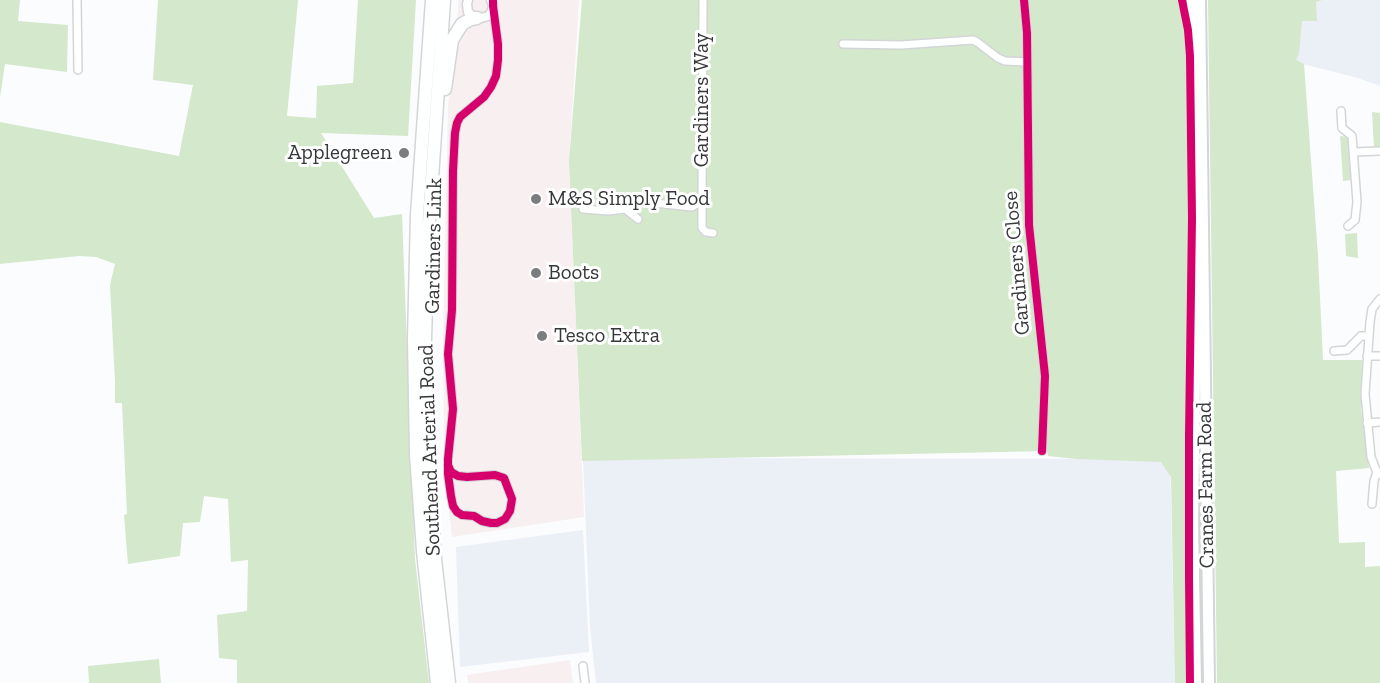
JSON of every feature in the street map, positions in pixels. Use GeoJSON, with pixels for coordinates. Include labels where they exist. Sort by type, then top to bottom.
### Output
{"type":"FeatureCollection","features":[{"type":"Feature","properties":{"kind":"highway","name":"Southend Arterial Road"},"geometry":{"type":"LineString","coordinates":[[431,0],[417,215],[414,339],[416,454],[423,551],[438,683]]}},
{"type":"Feature","properties":{"kind":"highway","name":"Southend Arterial Road"},"geometry":{"type":"LineString","coordinates":[[444,0],[428,238],[425,339],[428,453],[435,559],[449,683]]}},
{"type":"Feature","properties":{"kind":"highway"},"geometry":{"type":"LineString","coordinates":[[428,238],[450,47],[455,33],[462,24],[477,18]]}},
{"type":"Feature","properties":{"kind":"main road","name":"Cranes Farm Road"},"geometry":{"type":"LineString","coordinates":[[1190,0],[1194,42],[1196,353],[1193,522],[1196,683]]}},
{"type":"Feature","properties":{"kind":"main road","name":"Cranes Farm Road"},"geometry":{"type":"LineString","coordinates":[[1200,0],[1209,683]]}},
{"type":"Feature","properties":{"kind":"street"},"geometry":{"type":"LineString","coordinates":[[77,0],[78,70]]}},
{"type":"Feature","properties":{"kind":"street"},"geometry":{"type":"LineString","coordinates":[[468,0],[468,12],[485,20],[493,27],[498,44]]}},
{"type":"Feature","properties":{"kind":"street","name":"Gardiners Way"},"geometry":{"type":"LineString","coordinates":[[703,0],[702,228],[706,232],[713,233]]}},
{"type":"Feature","properties":{"kind":"street","name":"Gardiners Close"},"geometry":{"type":"LineString","coordinates":[[1024,0],[1027,33],[1029,225],[1045,376],[1042,451]]}},
{"type":"Feature","properties":{"kind":"street"},"geometry":{"type":"LineString","coordinates":[[477,18],[488,16],[492,10],[492,2]]}},
{"type":"Feature","properties":{"kind":"street","name":"Gardiners Link"},"geometry":{"type":"LineString","coordinates":[[448,465],[451,472],[458,476],[495,475],[504,478],[512,499],[510,511],[505,519],[491,523],[457,512],[453,506],[448,465],[453,409],[448,354],[452,310],[455,133],[460,117],[484,97],[494,82],[498,44],[492,2]]}},
{"type":"Feature","properties":{"kind":"street"},"geometry":{"type":"LineString","coordinates":[[843,44],[901,45],[973,40],[1005,61],[1027,62]]}},
{"type":"Feature","properties":{"kind":"street"},"geometry":{"type":"LineString","coordinates":[[1341,111],[1342,128],[1352,136],[1354,152],[1357,208],[1355,220],[1348,226]]}},
{"type":"Feature","properties":{"kind":"street"},"geometry":{"type":"LineString","coordinates":[[1354,152],[1380,151]]}},
{"type":"Feature","properties":{"kind":"street"},"geometry":{"type":"LineString","coordinates":[[625,209],[627,200],[692,207],[702,201]]}},
{"type":"Feature","properties":{"kind":"street"},"geometry":{"type":"LineString","coordinates":[[583,209],[609,211],[625,209],[638,219]]}},
{"type":"Feature","properties":{"kind":"street"},"geometry":{"type":"LineString","coordinates":[[1372,504],[1374,481],[1379,473],[1371,457],[1365,394],[1372,309],[1380,299]]}},
{"type":"Feature","properties":{"kind":"street"},"geometry":{"type":"LineString","coordinates":[[1334,351],[1347,350],[1361,336],[1368,336]]}},
{"type":"Feature","properties":{"kind":"street"},"geometry":{"type":"LineString","coordinates":[[1367,356],[1380,356]]}},
{"type":"Feature","properties":{"kind":"street"},"geometry":{"type":"LineString","coordinates":[[1367,423],[1380,422]]}},
{"type":"Feature","properties":{"kind":"street"},"geometry":{"type":"LineString","coordinates":[[583,666],[585,683]]}},
{"type":"Feature","properties":{"kind":"shaded area"},"geometry":{"type":"Polygon","coordinates":[[[459,0],[579,0],[569,161],[584,517],[452,537],[444,458],[443,341],[448,107],[459,0]]]}},
{"type":"Feature","properties":{"kind":"shaded area"},"geometry":{"type":"Polygon","coordinates":[[[1236,0],[1380,0],[1380,86],[1295,62],[1236,0]]]}},
{"type":"Feature","properties":{"kind":"shaded area"},"geometry":{"type":"Polygon","coordinates":[[[583,458],[1170,459],[1175,683],[596,683],[590,627],[583,458]]]}},
{"type":"Feature","properties":{"kind":"shaded area"},"geometry":{"type":"Polygon","coordinates":[[[583,530],[589,652],[460,667],[456,547],[583,530]]]}},
{"type":"Feature","properties":{"kind":"shaded area"},"geometry":{"type":"Polygon","coordinates":[[[570,660],[573,683],[468,683],[467,675],[570,660]]]}},
{"type":"Feature","properties":{"kind":"green space"},"geometry":{"type":"Polygon","coordinates":[[[0,0],[20,0],[18,21],[68,25],[67,72],[5,64],[0,97],[0,0]]]}},
{"type":"Feature","properties":{"kind":"green space"},"geometry":{"type":"Polygon","coordinates":[[[158,0],[298,0],[287,116],[316,118],[317,86],[353,83],[358,0],[416,0],[408,136],[321,133],[374,218],[402,214],[415,559],[429,683],[237,683],[237,660],[219,658],[217,615],[247,611],[248,560],[231,562],[228,499],[204,496],[200,522],[183,523],[180,556],[128,564],[124,515],[127,514],[122,403],[115,403],[110,285],[115,264],[96,257],[79,256],[0,264],[0,122],[179,156],[193,85],[153,80],[158,0]]]}},
{"type":"Feature","properties":{"kind":"green space"},"geometry":{"type":"Polygon","coordinates":[[[582,0],[1180,0],[1189,52],[1191,683],[1175,683],[1171,477],[1161,462],[1077,459],[1048,456],[1047,451],[582,461],[569,161],[582,0]]]}},
{"type":"Feature","properties":{"kind":"green space"},"geometry":{"type":"Polygon","coordinates":[[[1208,0],[1322,0],[1316,2],[1317,21],[1302,21],[1299,54],[1296,60],[1304,64],[1323,360],[1362,360],[1361,409],[1369,468],[1336,471],[1339,543],[1365,542],[1365,567],[1380,566],[1380,683],[1217,683],[1208,0]]]}},
{"type":"Feature","properties":{"kind":"green space"},"geometry":{"type":"Polygon","coordinates":[[[1372,112],[1380,113],[1380,148],[1374,148],[1372,112]]]}},
{"type":"Feature","properties":{"kind":"green space"},"geometry":{"type":"Polygon","coordinates":[[[1340,136],[1349,137],[1352,180],[1343,181],[1340,136]]]}},
{"type":"Feature","properties":{"kind":"green space"},"geometry":{"type":"Polygon","coordinates":[[[1357,233],[1358,258],[1346,256],[1345,234],[1357,233]]]}},
{"type":"Feature","properties":{"kind":"green space"},"geometry":{"type":"Polygon","coordinates":[[[159,659],[161,683],[89,683],[88,666],[159,659]]]}},
{"type":"Feature","properties":{"kind":"cycle path"},"geometry":{"type":"LineString","coordinates":[[448,465],[451,472],[458,476],[495,475],[504,478],[512,499],[510,511],[505,519],[491,523],[457,512],[453,506],[448,474],[448,459],[453,409],[448,354],[452,310],[455,133],[460,117],[484,97],[496,76],[498,44],[493,0]]}},
{"type":"Feature","properties":{"kind":"cycle path"},"geometry":{"type":"LineString","coordinates":[[1024,0],[1027,33],[1029,225],[1045,376],[1042,451]]}},
{"type":"Feature","properties":{"kind":"cycle path"},"geometry":{"type":"LineString","coordinates":[[1182,0],[1190,56],[1192,218],[1189,435],[1190,683]]}},
{"type":"Feature","properties":{"kind":"place","name":"Applegreen"},"geometry":{"type":"Point","coordinates":[404,153]}},
{"type":"Feature","properties":{"kind":"place","name":"M&S Simply Food"},"geometry":{"type":"Point","coordinates":[536,199]}},
{"type":"Feature","properties":{"kind":"place","name":"Boots"},"geometry":{"type":"Point","coordinates":[536,273]}},
{"type":"Feature","properties":{"kind":"place","name":"Tesco Extra"},"geometry":{"type":"Point","coordinates":[542,336]}}]}
